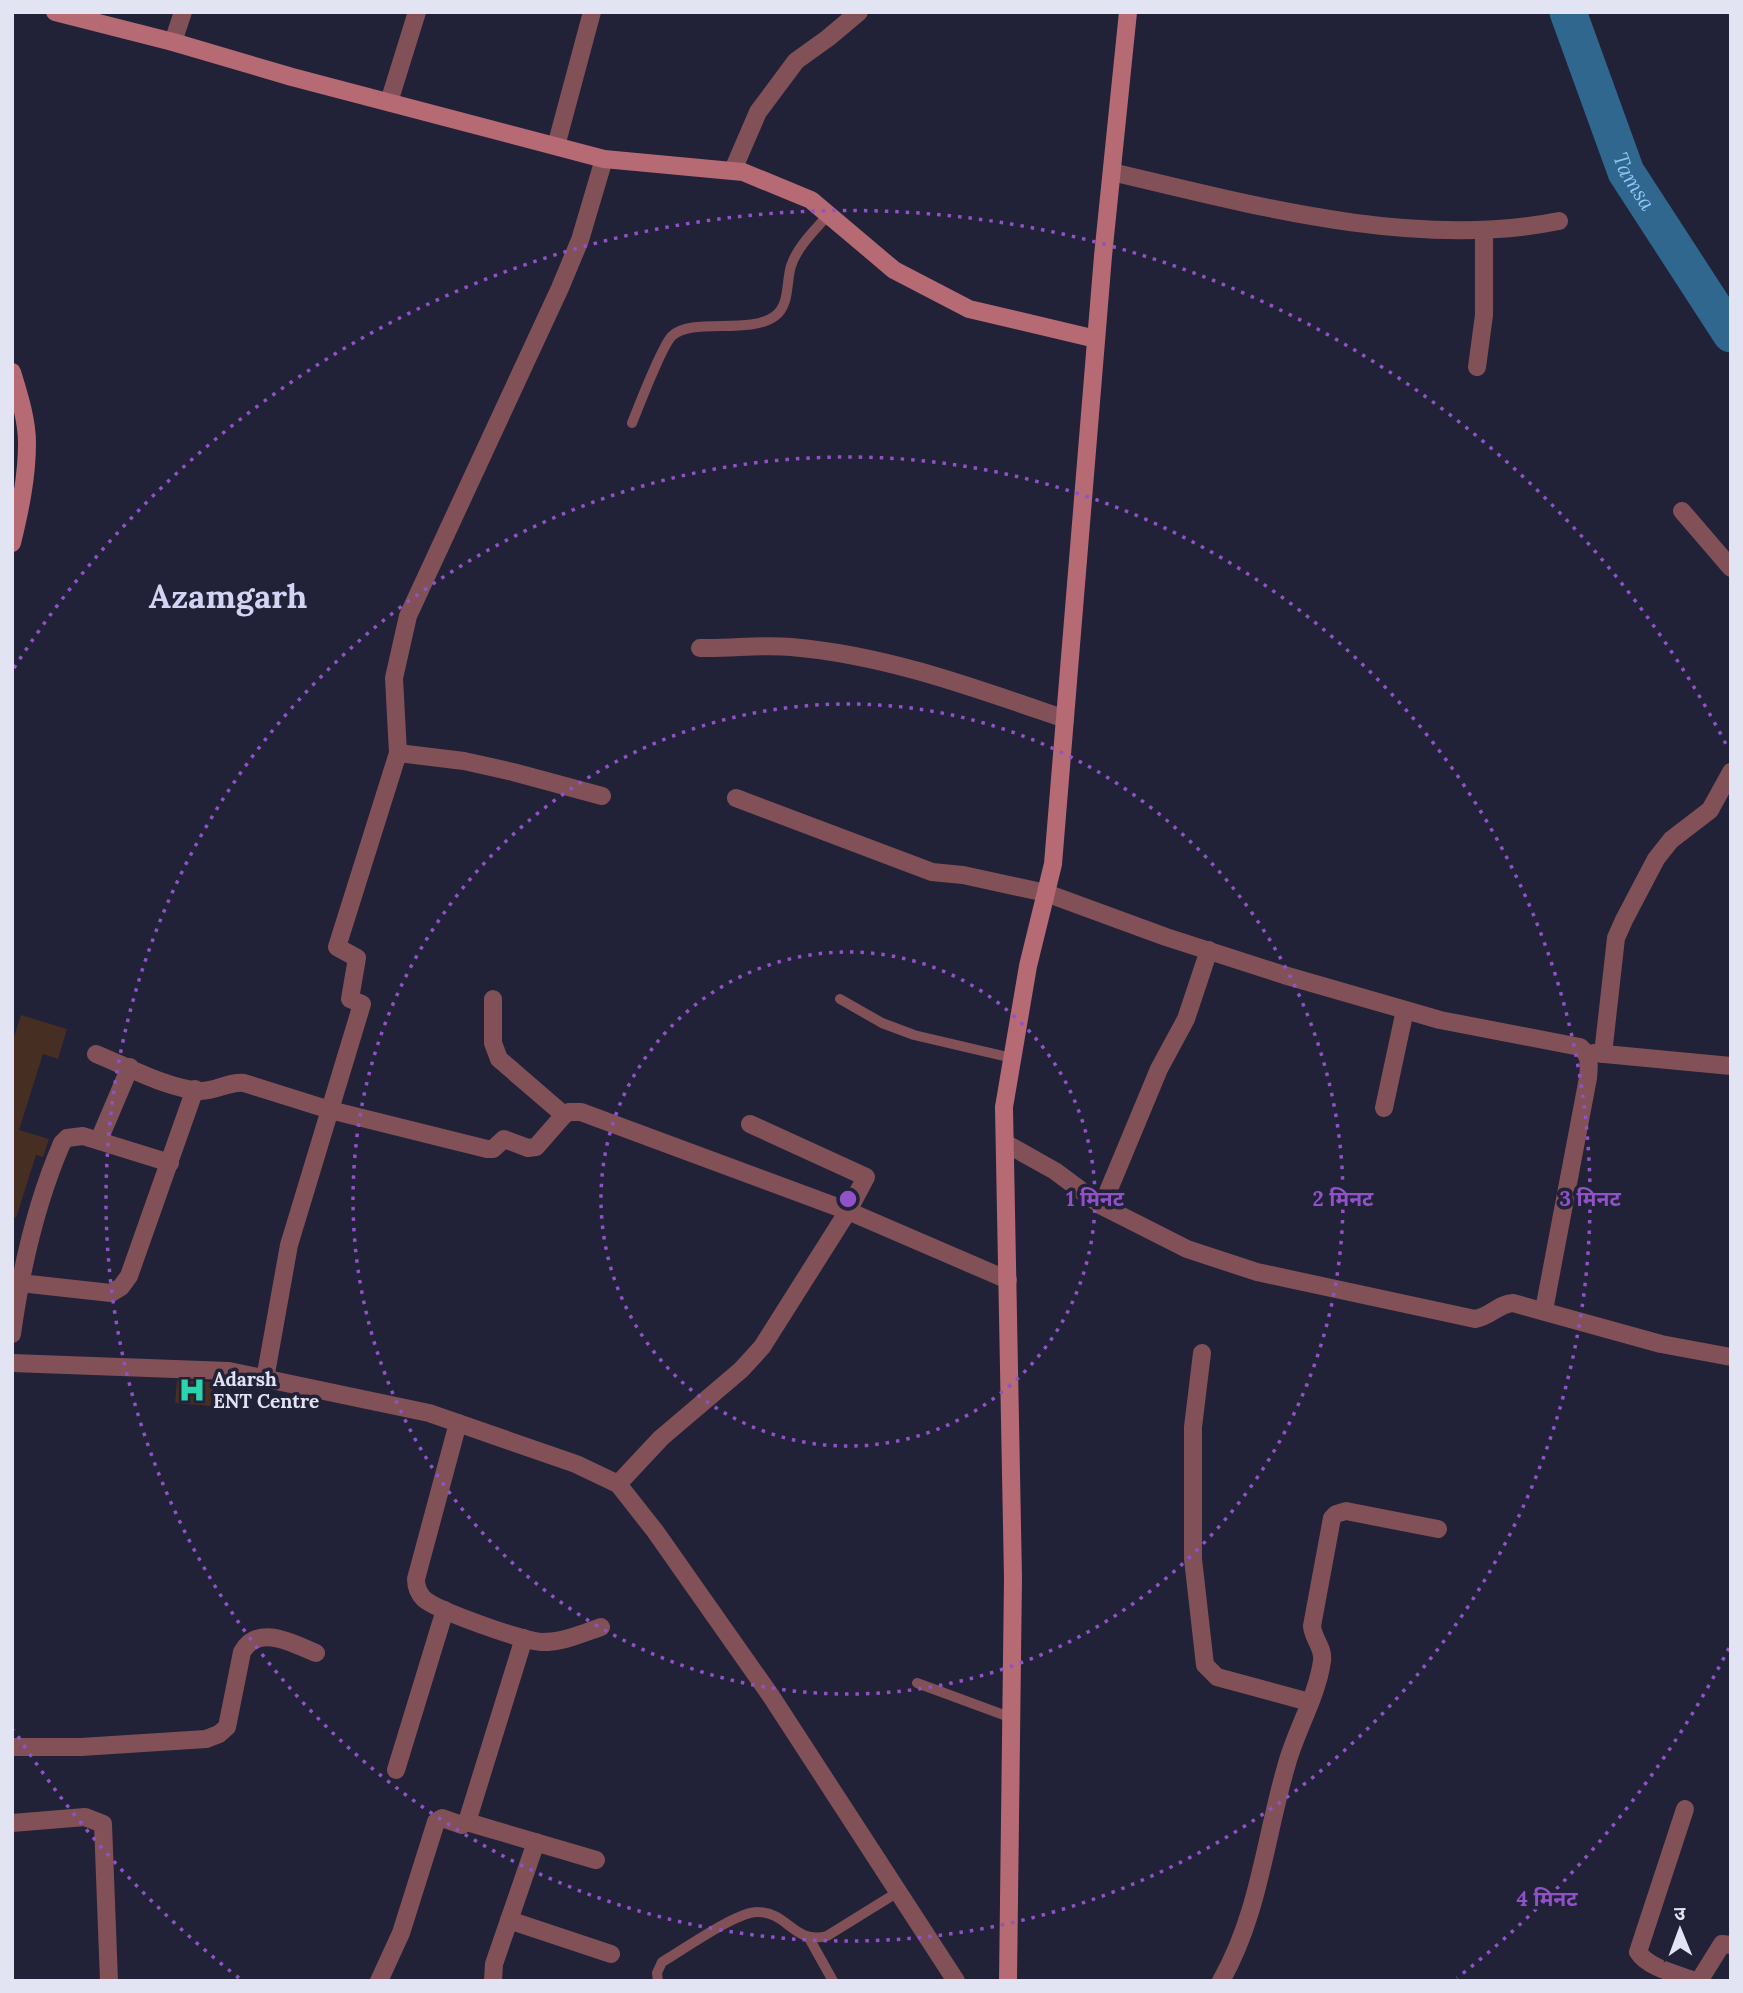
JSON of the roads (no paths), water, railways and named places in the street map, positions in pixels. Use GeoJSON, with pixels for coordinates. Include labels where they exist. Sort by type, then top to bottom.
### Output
{"type":"FeatureCollection","features":[{"type":"Feature","properties":{"kind":"street"},"geometry":{"type":"LineString","coordinates":[[55,12],[604,159],[743,172],[811,200],[894,270],[969,309],[1096,339]]}},
{"type":"Feature","properties":{"kind":"street"},"geometry":{"type":"LineString","coordinates":[[173,42],[183,12]]}},
{"type":"Feature","properties":{"kind":"street"},"geometry":{"type":"LineString","coordinates":[[389,102],[417,12]]}},
{"type":"Feature","properties":{"kind":"street"},"geometry":{"type":"LineString","coordinates":[[556,146],[592,12]]}},
{"type":"Feature","properties":{"kind":"street"},"geometry":{"type":"LineString","coordinates":[[733,170],[758,112],[796,61],[859,12]]}},
{"type":"Feature","properties":{"kind":"street"},"geometry":{"type":"LineString","coordinates":[[1008,1981],[1013,1578],[1004,1107],[1028,966],[1053,864],[1096,339],[1128,12]]}},
{"type":"Feature","properties":{"kind":"street"},"geometry":{"type":"LineString","coordinates":[[265,1379],[289,1245],[362,1004],[350,999],[357,958],[337,947],[398,753],[394,678],[408,616],[560,288],[580,240],[604,159]]}},
{"type":"Feature","properties":{"kind":"street"},"geometry":{"type":"LineString","coordinates":[[1112,172],[1254,206],[1410,228],[1484,230],[1527,227],[1559,221]]}},
{"type":"Feature","properties":{"kind":"street"},"geometry":{"type":"LineString","coordinates":[[1477,367],[1484,315],[1484,230]]}},
{"type":"Feature","properties":{"kind":"street"},"geometry":{"type":"LineString","coordinates":[[12,372],[20,398],[27,441],[23,499],[12,543]]}},
{"type":"Feature","properties":{"kind":"street"},"geometry":{"type":"LineString","coordinates":[[1682,511],[1731,568]]}},
{"type":"Feature","properties":{"kind":"street"},"geometry":{"type":"LineString","coordinates":[[700,648],[773,646],[835,653],[926,672],[1065,719]]}},
{"type":"Feature","properties":{"kind":"street"},"geometry":{"type":"LineString","coordinates":[[398,753],[464,761],[602,796]]}},
{"type":"Feature","properties":{"kind":"street"},"geometry":{"type":"LineString","coordinates":[[1544,1310],[1589,1063],[1595,1054],[1616,938],[1656,859],[1671,840],[1710,810],[1731,772]]}},
{"type":"Feature","properties":{"kind":"street"},"geometry":{"type":"LineString","coordinates":[[736,798],[932,872],[963,875],[1046,893],[1209,950],[1405,1010],[1490,1031],[1570,1044],[1595,1054],[1731,1066]]}},
{"type":"Feature","properties":{"kind":"street"},"geometry":{"type":"LineString","coordinates":[[1102,1206],[1159,1069],[1186,1019],[1209,950]]}},
{"type":"Feature","properties":{"kind":"street"},"geometry":{"type":"LineString","coordinates":[[493,999],[493,1043],[499,1059],[564,1115]]}},
{"type":"Feature","properties":{"kind":"street"},"geometry":{"type":"LineString","coordinates":[[1384,1108],[1405,1010]]}},
{"type":"Feature","properties":{"kind":"street"},"geometry":{"type":"LineString","coordinates":[[96,1054],[178,1087],[216,1089],[236,1082],[244,1083],[330,1110],[487,1149],[493,1149],[504,1139],[528,1148],[536,1147],[564,1115],[581,1112],[848,1211],[1008,1280]]}},
{"type":"Feature","properties":{"kind":"street"},"geometry":{"type":"LineString","coordinates":[[99,1140],[130,1067]]}},
{"type":"Feature","properties":{"kind":"street"},"geometry":{"type":"LineString","coordinates":[[20,1283],[111,1293],[121,1287],[129,1276],[195,1089]]}},
{"type":"Feature","properties":{"kind":"street"},"geometry":{"type":"LineString","coordinates":[[618,1484],[661,1438],[751,1360],[774,1329],[848,1211],[866,1177],[750,1124]]}},
{"type":"Feature","properties":{"kind":"street"},"geometry":{"type":"LineString","coordinates":[[12,1334],[20,1283],[33,1231],[62,1143],[75,1135],[170,1163]]}},
{"type":"Feature","properties":{"kind":"street"},"geometry":{"type":"LineString","coordinates":[[1005,1143],[1055,1171],[1102,1206],[1187,1249],[1257,1272],[1475,1319],[1487,1316],[1506,1303],[1544,1310],[1661,1344],[1731,1357]]}},
{"type":"Feature","properties":{"kind":"street"},"geometry":{"type":"LineString","coordinates":[[1202,1353],[1193,1427],[1192,1520],[1193,1559],[1205,1665],[1217,1677],[1309,1702]]}},
{"type":"Feature","properties":{"kind":"street"},"geometry":{"type":"LineString","coordinates":[[12,1363],[229,1371],[429,1413],[576,1464],[618,1484],[771,1696],[956,1981]]}},
{"type":"Feature","properties":{"kind":"street"},"geometry":{"type":"LineString","coordinates":[[458,1423],[416,1579],[416,1589],[422,1598],[445,1610],[539,1642],[562,1640],[601,1627]]}},
{"type":"Feature","properties":{"kind":"street"},"geometry":{"type":"LineString","coordinates":[[1221,1981],[1236,1951],[1260,1881],[1283,1775],[1322,1662],[1321,1650],[1313,1638],[1312,1626],[1332,1518],[1346,1511],[1438,1529]]}},
{"type":"Feature","properties":{"kind":"street"},"geometry":{"type":"LineString","coordinates":[[396,1770],[445,1610]]}},
{"type":"Feature","properties":{"kind":"street"},"geometry":{"type":"LineString","coordinates":[[12,1747],[81,1747],[206,1739],[219,1734],[227,1727],[242,1652],[254,1638],[278,1638],[316,1653]]}},
{"type":"Feature","properties":{"kind":"street"},"geometry":{"type":"LineString","coordinates":[[379,1981],[401,1933],[436,1822],[442,1818],[462,1825],[467,1822],[524,1638]]}},
{"type":"Feature","properties":{"kind":"street"},"geometry":{"type":"LineString","coordinates":[[1685,1809],[1637,1952],[1649,1963],[1697,1981],[1722,1944],[1731,1945]]}},
{"type":"Feature","properties":{"kind":"street"},"geometry":{"type":"LineString","coordinates":[[12,1823],[85,1817],[103,1824],[109,1981]]}},
{"type":"Feature","properties":{"kind":"street"},"geometry":{"type":"LineString","coordinates":[[467,1822],[596,1860]]}},
{"type":"Feature","properties":{"kind":"street"},"geometry":{"type":"LineString","coordinates":[[493,1981],[494,1964],[536,1842]]}},
{"type":"Feature","properties":{"kind":"street"},"geometry":{"type":"LineString","coordinates":[[509,1920],[611,1954]]}},
{"type":"Feature","properties":{"kind":"lane"},"geometry":{"type":"LineString","coordinates":[[632,423],[670,337],[685,329],[760,323],[775,317],[783,307],[792,263],[828,215]]}},
{"type":"Feature","properties":{"kind":"lane"},"geometry":{"type":"LineString","coordinates":[[840,999],[882,1023],[914,1035],[1012,1058]]}},
{"type":"Feature","properties":{"kind":"lane"},"geometry":{"type":"LineString","coordinates":[[917,1683],[1012,1718]]}},
{"type":"Feature","properties":{"kind":"lane"},"geometry":{"type":"LineString","coordinates":[[809,1938],[827,1936],[898,1892]]}},
{"type":"Feature","properties":{"kind":"lane"},"geometry":{"type":"LineString","coordinates":[[658,1981],[657,1973],[662,1962],[751,1912],[771,1914],[809,1938],[833,1981]]}},
{"type":"Feature","properties":{"kind":"waterway","name":"Tamsa"},"geometry":{"type":"LineString","coordinates":[[1568,12],[1626,172],[1731,334]]}},
{"type":"Feature","properties":{"kind":"place","name":"Adarsh ENT Centre"},"geometry":{"type":"Point","coordinates":[192,1390]}},
{"type":"Feature","properties":{"kind":"district","name":"Azamgarh"},"geometry":{"type":"Point","coordinates":[228,596]}}]}
